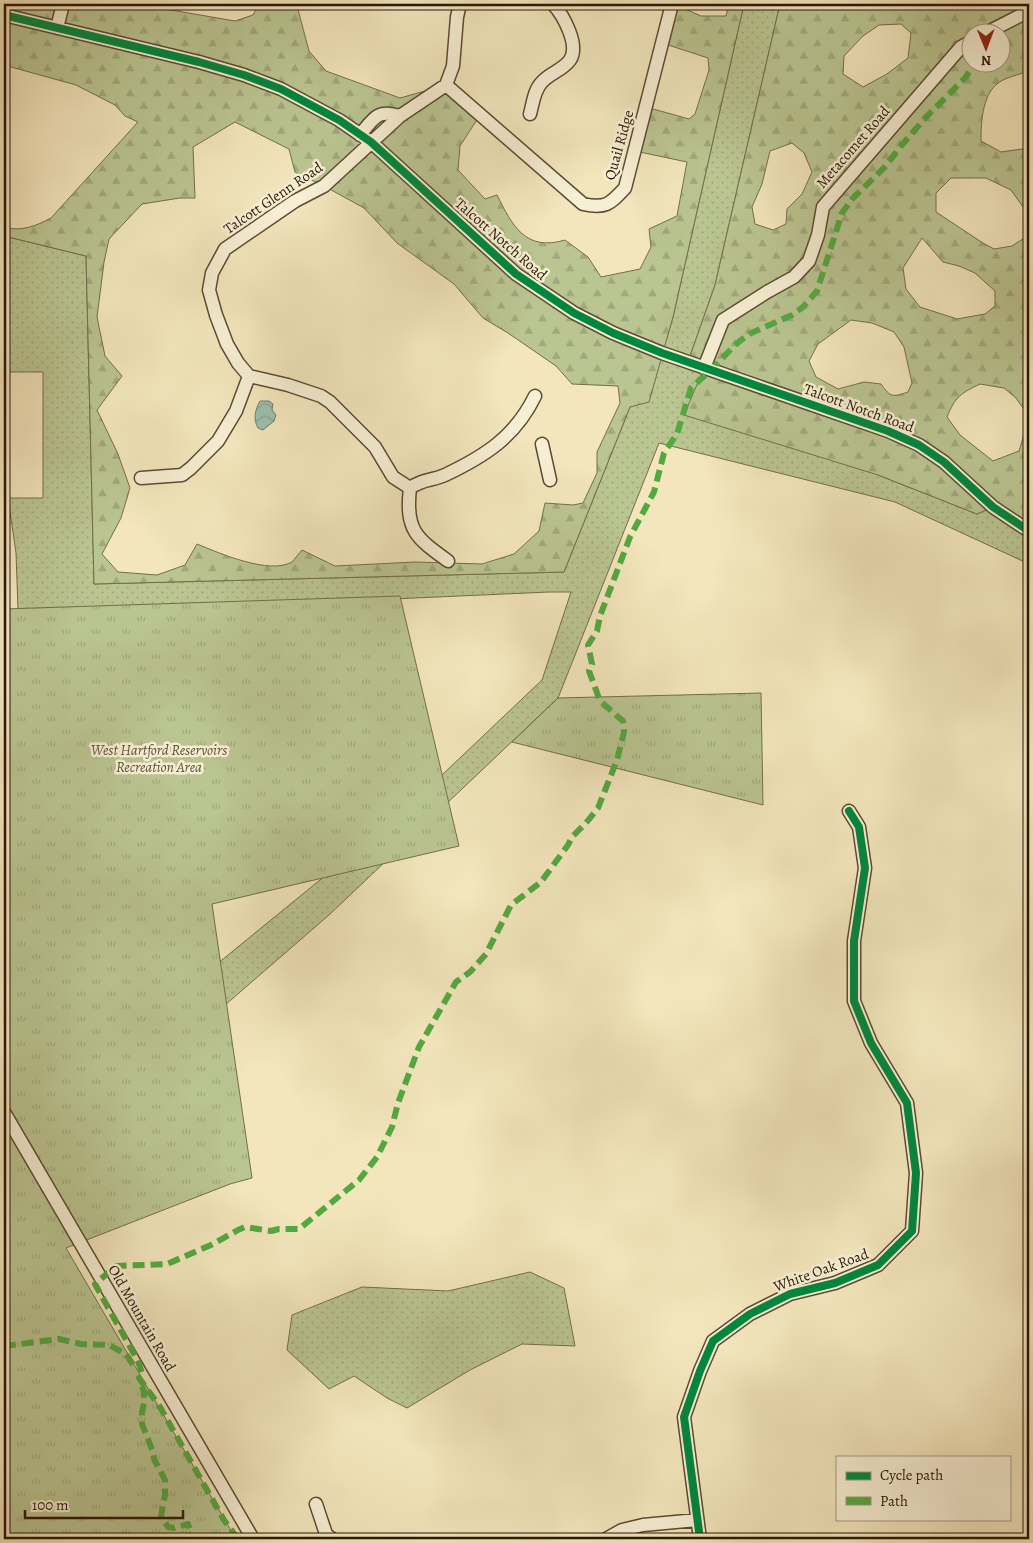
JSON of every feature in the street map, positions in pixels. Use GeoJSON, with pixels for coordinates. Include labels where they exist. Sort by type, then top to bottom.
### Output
{"type":"FeatureCollection","features":[{"type":"Feature","properties":{"kind":"street"},"geometry":{"type":"LineString","coordinates":[[57,28],[63,4]]}},
{"type":"Feature","properties":{"kind":"street"},"geometry":{"type":"LineString","coordinates":[[446,85],[453,66],[457,17],[460,4]]}},
{"type":"Feature","properties":{"kind":"street"},"geometry":{"type":"LineString","coordinates":[[530,114],[537,88],[543,80],[570,60],[572,52],[569,27],[553,4]]}},
{"type":"Feature","properties":{"kind":"street","name":"Quail Ridge"},"geometry":{"type":"LineString","coordinates":[[446,85],[584,204],[596,207],[607,206],[625,188],[672,4]]}},
{"type":"Feature","properties":{"kind":"street"},"geometry":{"type":"LineString","coordinates":[[1008,22],[1029,11]]}},
{"type":"Feature","properties":{"kind":"street","name":"Talcott Notch Road"},"geometry":{"type":"LineString","coordinates":[[4,14],[199,62],[244,75],[281,89],[309,103],[339,120],[371,142],[516,274],[574,312],[613,333],[704,368],[888,431],[919,445],[944,462],[993,507],[1029,531]]}},
{"type":"Feature","properties":{"kind":"street","name":"Metacomet Road"},"geometry":{"type":"LineString","coordinates":[[704,368],[723,320],[794,277],[809,261],[818,235],[823,207],[960,47]]}},
{"type":"Feature","properties":{"kind":"street","name":"Talcott Glenn Road"},"geometry":{"type":"LineString","coordinates":[[249,376],[238,364],[227,344],[216,316],[209,290],[212,272],[225,249],[295,200],[324,186],[400,116],[446,85]]}},
{"type":"Feature","properties":{"kind":"street"},"geometry":{"type":"LineString","coordinates":[[360,135],[376,116],[388,112],[400,116]]}},
{"type":"Feature","properties":{"kind":"street"},"geometry":{"type":"LineString","coordinates":[[141,478],[182,475],[191,468],[218,441],[236,411],[249,376],[295,387],[321,396],[330,402],[375,447],[393,477],[410,488]]}},
{"type":"Feature","properties":{"kind":"street"},"geometry":{"type":"LineString","coordinates":[[448,561],[426,545],[413,530],[408,505],[410,488],[420,481],[443,476],[492,450],[520,422],[535,396]]}},
{"type":"Feature","properties":{"kind":"street"},"geometry":{"type":"LineString","coordinates":[[542,444],[550,480]]}},
{"type":"Feature","properties":{"kind":"street","name":"White Oak Road"},"geometry":{"type":"LineString","coordinates":[[700,1539],[684,1416],[713,1340],[750,1314],[790,1294],[835,1283],[878,1265],[912,1231],[916,1173],[907,1103],[871,1043],[854,1002],[854,941],[865,868],[859,827],[849,811]]}},
{"type":"Feature","properties":{"kind":"street","name":"Old Mountain Road"},"geometry":{"type":"LineString","coordinates":[[4,1112],[253,1539]]}},
{"type":"Feature","properties":{"kind":"street"},"geometry":{"type":"LineString","coordinates":[[316,1504],[326,1534],[332,1539]]}},
{"type":"Feature","properties":{"kind":"street"},"geometry":{"type":"LineString","coordinates":[[606,1539],[622,1530],[643,1525],[697,1520]]}},
{"type":"Feature","properties":{"kind":"green space"},"geometry":{"type":"Polygon","coordinates":[[[4,4],[136,4],[235,21],[253,15],[259,4],[299,4],[297,6],[309,51],[326,71],[400,98],[446,85],[480,115],[460,146],[458,170],[485,199],[497,195],[515,226],[530,239],[551,243],[565,240],[588,257],[601,277],[640,269],[651,247],[649,229],[677,216],[687,162],[635,151],[646,107],[689,119],[695,114],[709,70],[708,58],[662,43],[674,4],[701,16],[726,16],[729,4],[744,4],[673,317],[649,402],[630,407],[564,572],[94,584],[86,256],[4,236],[4,227],[16,229],[28,227],[51,218],[138,122],[125,116],[115,105],[76,85],[4,65],[4,4]],[[235,122],[193,147],[195,198],[180,198],[142,204],[109,239],[97,317],[105,356],[122,376],[97,410],[118,454],[130,488],[121,518],[102,554],[118,572],[157,575],[185,565],[197,544],[244,561],[271,566],[292,562],[302,550],[335,566],[415,562],[482,564],[514,554],[539,531],[545,503],[573,505],[583,503],[597,473],[597,452],[620,403],[618,386],[572,384],[556,366],[483,318],[454,284],[397,243],[364,208],[295,172],[289,149],[235,122]]]}},
{"type":"Feature","properties":{"kind":"green space"},"geometry":{"type":"Polygon","coordinates":[[[744,4],[780,4],[715,285],[688,362],[878,475],[977,514],[993,507],[1029,531],[1029,564],[895,502],[659,443],[558,698],[329,915],[82,1129],[36,1118],[16,553],[8,498],[43,498],[43,372],[4,372],[4,236],[86,256],[94,584],[564,572],[630,407],[662,353],[673,317],[744,4]],[[571,592],[79,613],[195,982],[402,813],[542,680],[571,592]]]}},
{"type":"Feature","properties":{"kind":"green space"},"geometry":{"type":"Polygon","coordinates":[[[780,4],[1029,4],[1029,71],[1003,80],[991,91],[982,116],[981,141],[1001,152],[1029,148],[1029,235],[1029,531],[993,507],[977,514],[878,475],[684,415],[704,368],[688,362],[715,285],[780,4]],[[901,24],[879,25],[863,36],[844,56],[843,74],[863,87],[887,74],[908,58],[911,33],[901,24]],[[792,143],[770,151],[762,184],[752,207],[755,224],[773,230],[786,224],[787,209],[802,194],[812,172],[804,153],[792,143]],[[951,178],[936,193],[936,212],[994,249],[1012,246],[1029,235],[1026,211],[1011,190],[986,178],[951,178]],[[922,238],[903,268],[906,289],[920,307],[957,319],[985,314],[995,306],[995,291],[975,273],[943,262],[922,238]],[[851,320],[818,344],[809,361],[816,377],[838,389],[864,382],[881,384],[892,395],[908,392],[912,383],[904,347],[894,332],[872,323],[851,320]],[[980,384],[959,396],[947,417],[960,435],[993,461],[1019,451],[1023,438],[1026,412],[1016,398],[1004,388],[980,384]]]}},
{"type":"Feature","properties":{"kind":"green space","name":"West Hartford Reservoirs Recreation Area"},"geometry":{"type":"Polygon","coordinates":[[[400,596],[459,846],[212,904],[252,1178],[230,1184],[66,1248],[236,1539],[4,1539],[4,609],[400,596]]]}},
{"type":"Feature","properties":{"kind":"green space"},"geometry":{"type":"Polygon","coordinates":[[[761,693],[763,805],[512,742],[558,698],[761,693]]]}},
{"type":"Feature","properties":{"kind":"green space"},"geometry":{"type":"Polygon","coordinates":[[[530,1272],[564,1288],[575,1346],[522,1344],[470,1370],[407,1408],[387,1398],[354,1376],[329,1389],[287,1350],[292,1315],[362,1287],[448,1291],[530,1272]]]}},
{"type":"Feature","properties":{"kind":"water"},"geometry":{"type":"Polygon","coordinates":[[[260,401],[269,401],[273,404],[272,410],[276,415],[274,421],[263,430],[256,425],[255,418],[260,401]]]}},
{"type":"Feature","properties":{"kind":"marked path"},"geometry":{"type":"LineString","coordinates":[[238,1539],[224,1520],[160,1407],[139,1378],[143,1376],[138,1361],[95,1284],[116,1266],[167,1264],[211,1245],[245,1227],[271,1231],[299,1229],[359,1180],[377,1157],[392,1127],[398,1103],[419,1047],[456,982],[470,972],[486,954],[511,905],[541,882],[572,837],[598,808],[617,760],[624,732],[623,721],[600,701],[589,671],[592,664],[588,645],[597,631],[600,616],[630,537],[654,492],[664,453],[677,434],[691,388],[736,344],[749,334],[792,315],[803,307],[817,291],[842,213],[853,198],[884,168],[927,116],[969,72]]}},
{"type":"Feature","properties":{"kind":"marked path"},"geometry":{"type":"LineString","coordinates":[[4,1346],[59,1339],[81,1344],[109,1345],[126,1354],[135,1368]]}},
{"type":"Feature","properties":{"kind":"marked path"},"geometry":{"type":"LineString","coordinates":[[142,1386],[144,1392],[142,1424],[154,1459],[165,1480],[165,1495],[161,1516],[168,1527],[174,1528],[188,1524],[193,1537],[197,1539]]}},
{"type":"Feature","properties":{"kind":"cycle path"},"geometry":{"type":"LineString","coordinates":[[4,15],[199,62],[244,75],[281,89],[339,120],[371,142],[516,274],[574,313],[613,333],[662,353],[888,431],[919,445],[944,462],[993,507],[1029,531]]}},
{"type":"Feature","properties":{"kind":"cycle path"},"geometry":{"type":"LineString","coordinates":[[700,1539],[684,1417],[713,1341],[750,1314],[790,1294],[835,1283],[878,1265],[912,1231],[916,1173],[907,1103],[871,1043],[854,1001],[854,941],[865,868],[859,827],[849,811]]}}]}
